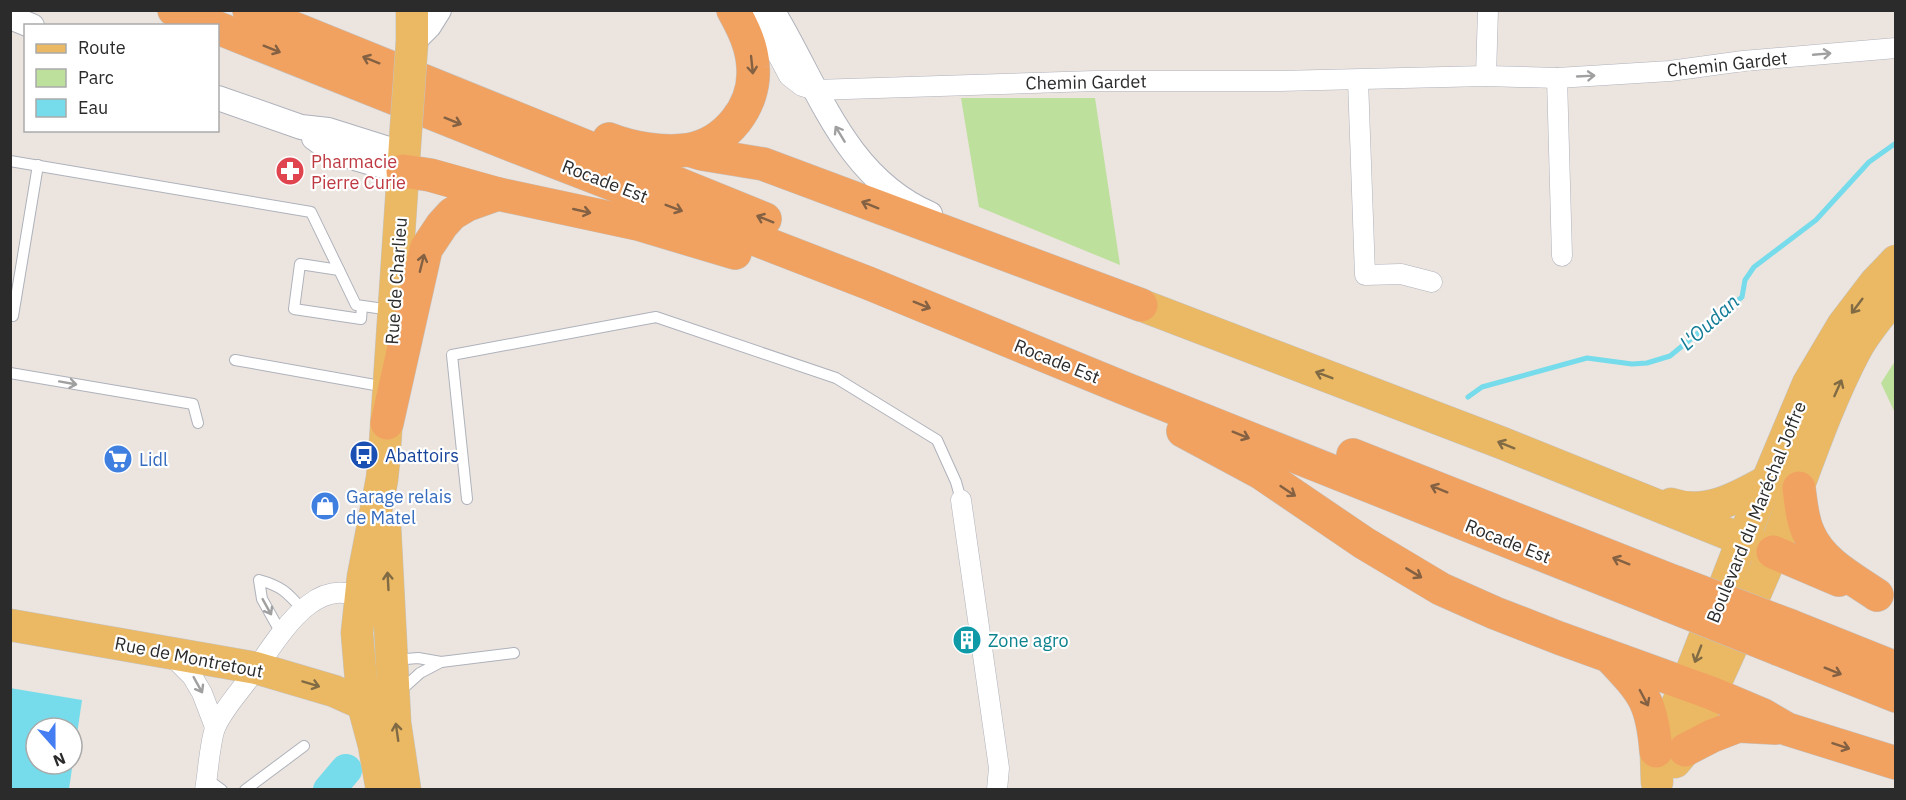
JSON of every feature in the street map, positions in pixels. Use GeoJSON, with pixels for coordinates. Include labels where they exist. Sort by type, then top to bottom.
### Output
{"type":"FeatureCollection","features":[{"type":"Feature","properties":{"kind":"highway"},"geometry":{"type":"LineString","coordinates":[[174,10],[207,24]]}},
{"type":"Feature","properties":{"kind":"highway","name":"Rocade Est"},"geometry":{"type":"LineString","coordinates":[[249,10],[503,113],[1187,411],[1785,638],[1896,668]]}},
{"type":"Feature","properties":{"kind":"highway"},"geometry":{"type":"LineString","coordinates":[[503,113],[535,113],[619,143],[643,148],[688,150],[706,144],[723,134],[737,120],[753,85],[753,66],[749,44],[733,10]]}},
{"type":"Feature","properties":{"kind":"highway","name":"Rocade Est"},"geometry":{"type":"LineString","coordinates":[[219,28],[508,144],[868,283],[1072,367],[1127,385]]}},
{"type":"Feature","properties":{"kind":"highway"},"geometry":{"type":"LineString","coordinates":[[688,150],[763,164],[1141,305]]}},
{"type":"Feature","properties":{"kind":"highway"},"geometry":{"type":"LineString","coordinates":[[405,151],[430,175],[498,194],[638,224],[842,288],[868,283]]}},
{"type":"Feature","properties":{"kind":"highway"},"geometry":{"type":"LineString","coordinates":[[387,423],[426,249],[452,214],[467,205],[498,194]]}},
{"type":"Feature","properties":{"kind":"highway"},"geometry":{"type":"LineString","coordinates":[[1187,411],[1261,473],[1364,543],[1441,589],[1495,614],[1699,688],[1763,715],[1787,729],[1896,763]]}},
{"type":"Feature","properties":{"kind":"highway"},"geometry":{"type":"LineString","coordinates":[[1784,484],[1816,548],[1836,567],[1886,600]]}},
{"type":"Feature","properties":{"kind":"highway"},"geometry":{"type":"LineString","coordinates":[[1773,552],[1886,600]]}},
{"type":"Feature","properties":{"kind":"highway","name":"Rocade Est"},"geometry":{"type":"LineString","coordinates":[[1785,638],[1896,696]]}},
{"type":"Feature","properties":{"kind":"highway"},"geometry":{"type":"LineString","coordinates":[[1609,656],[1639,688],[1650,708],[1663,768],[1712,736],[1738,726],[1787,729]]}},
{"type":"Feature","properties":{"kind":"main road","name":"Rue de Charlieu"},"geometry":{"type":"LineString","coordinates":[[382,789],[363,704],[357,633],[360,598],[382,480],[412,43],[412,10]]}},
{"type":"Feature","properties":{"kind":"main road","name":"Boulevard du Maréchal Joffre"},"geometry":{"type":"LineString","coordinates":[[1663,768],[1699,688],[1773,552],[1784,484],[1808,384],[1843,326],[1875,283],[1896,261]]}},
{"type":"Feature","properties":{"kind":"main road","name":"Boulevard du Maréchal Joffre"},"geometry":{"type":"LineString","coordinates":[[1699,688],[1742,541],[1815,442],[1856,349],[1896,296]]}},
{"type":"Feature","properties":{"kind":"main road"},"geometry":{"type":"LineString","coordinates":[[1141,305],[1417,410],[1773,552]]}},
{"type":"Feature","properties":{"kind":"main road"},"geometry":{"type":"LineString","coordinates":[[1560,467],[1684,508],[1715,506],[1747,493],[1784,484]]}},
{"type":"Feature","properties":{"kind":"main road","name":"Rue de Charlieu"},"geometry":{"type":"LineString","coordinates":[[382,480],[391,660],[405,789]]}},
{"type":"Feature","properties":{"kind":"main road","name":"Rue de Montretout"},"geometry":{"type":"LineString","coordinates":[[10,625],[256,668],[334,692],[363,704]]}},
{"type":"Feature","properties":{"kind":"street"},"geometry":{"type":"LineString","coordinates":[[412,43],[429,26],[439,10]]}},
{"type":"Feature","properties":{"kind":"street"},"geometry":{"type":"LineString","coordinates":[[754,10],[789,76],[802,86],[815,90]]}},
{"type":"Feature","properties":{"kind":"street"},"geometry":{"type":"LineString","coordinates":[[772,10],[849,148],[869,170],[905,200],[918,209],[1141,305]]}},
{"type":"Feature","properties":{"kind":"street"},"geometry":{"type":"LineString","coordinates":[[1486,76],[1488,10]]}},
{"type":"Feature","properties":{"kind":"street"},"geometry":{"type":"LineString","coordinates":[[10,17],[27,24]]}},
{"type":"Feature","properties":{"kind":"street","name":"Chemin Gardet"},"geometry":{"type":"LineString","coordinates":[[815,90],[1095,81],[1358,80],[1486,76],[1557,78],[1670,71],[1743,61],[1896,48]]}},
{"type":"Feature","properties":{"kind":"street"},"geometry":{"type":"LineString","coordinates":[[1557,78],[1562,256]]}},
{"type":"Feature","properties":{"kind":"street"},"geometry":{"type":"LineString","coordinates":[[1358,80],[1365,276],[1401,274],[1432,282]]}},
{"type":"Feature","properties":{"kind":"street"},"geometry":{"type":"LineString","coordinates":[[219,99],[301,127],[320,143],[362,160],[405,151]]}},
{"type":"Feature","properties":{"kind":"street"},"geometry":{"type":"LineString","coordinates":[[962,500],[999,768],[997,789]]}},
{"type":"Feature","properties":{"kind":"street"},"geometry":{"type":"LineString","coordinates":[[216,727],[281,633],[302,609],[320,597],[342,593],[360,598],[373,607],[378,615],[391,660]]}},
{"type":"Feature","properties":{"kind":"street"},"geometry":{"type":"LineString","coordinates":[[168,652],[192,676],[202,693],[216,727],[212,786]]}},
{"type":"Feature","properties":{"kind":"street"},"geometry":{"type":"LineString","coordinates":[[363,704],[394,698]]}},
{"type":"Feature","properties":{"kind":"lane"},"geometry":{"type":"LineString","coordinates":[[10,161],[311,212],[356,305],[394,311]]}},
{"type":"Feature","properties":{"kind":"lane"},"geometry":{"type":"LineString","coordinates":[[10,315],[13,315],[38,165]]}},
{"type":"Feature","properties":{"kind":"lane"},"geometry":{"type":"LineString","coordinates":[[339,270],[300,264],[294,309],[361,319],[362,306]]}},
{"type":"Feature","properties":{"kind":"lane"},"geometry":{"type":"LineString","coordinates":[[467,499],[452,355],[656,317],[836,378],[937,440],[957,482],[962,500]]}},
{"type":"Feature","properties":{"kind":"lane"},"geometry":{"type":"LineString","coordinates":[[235,360],[389,387]]}},
{"type":"Feature","properties":{"kind":"lane"},"geometry":{"type":"LineString","coordinates":[[10,373],[193,404],[198,423]]}},
{"type":"Feature","properties":{"kind":"lane"},"geometry":{"type":"LineString","coordinates":[[281,633],[262,598],[259,580],[277,585],[288,593],[302,609]]}},
{"type":"Feature","properties":{"kind":"lane"},"geometry":{"type":"LineString","coordinates":[[391,660],[418,658],[441,662],[514,653]]}},
{"type":"Feature","properties":{"kind":"lane"},"geometry":{"type":"LineString","coordinates":[[394,698],[420,673],[441,662]]}},
{"type":"Feature","properties":{"kind":"lane"},"geometry":{"type":"LineString","coordinates":[[245,789],[304,746]]}},
{"type":"Feature","properties":{"kind":"green space"},"geometry":{"type":"Polygon","coordinates":[[[961,98],[1095,98],[1120,265],[979,207],[961,98]]]}},
{"type":"Feature","properties":{"kind":"green space"},"geometry":{"type":"Polygon","coordinates":[[[1895,361],[1895,413],[1881,383],[1895,361]]]}},
{"type":"Feature","properties":{"kind":"water"},"geometry":{"type":"Polygon","coordinates":[[[10,688],[82,700],[80,716],[24,716],[24,776],[71,776],[69,789],[11,789],[10,688]]]}},
{"type":"Feature","properties":{"kind":"waterway","name":"L'Oudan"},"geometry":{"type":"LineString","coordinates":[[1468,397],[1482,387],[1587,358],[1632,364],[1647,363],[1670,356],[1742,297],[1745,280],[1754,267],[1816,220],[1869,162],[1896,143]]}},
{"type":"Feature","properties":{"kind":"waterway","name":"L'Oudan"},"geometry":{"type":"LineString","coordinates":[[329,790],[346,770]]}},
{"type":"Feature","properties":{"kind":"place","name":"Pharmacie Pierre Curie"},"geometry":{"type":"Point","coordinates":[290,171]}},
{"type":"Feature","properties":{"kind":"place","name":"Abattoirs"},"geometry":{"type":"Point","coordinates":[364,455]}},
{"type":"Feature","properties":{"kind":"place","name":"Lidl"},"geometry":{"type":"Point","coordinates":[118,459]}},
{"type":"Feature","properties":{"kind":"place","name":"Garage relais de Matel"},"geometry":{"type":"Point","coordinates":[325,506]}},
{"type":"Feature","properties":{"kind":"place","name":"Zone agro"},"geometry":{"type":"Point","coordinates":[967,640]}}]}
